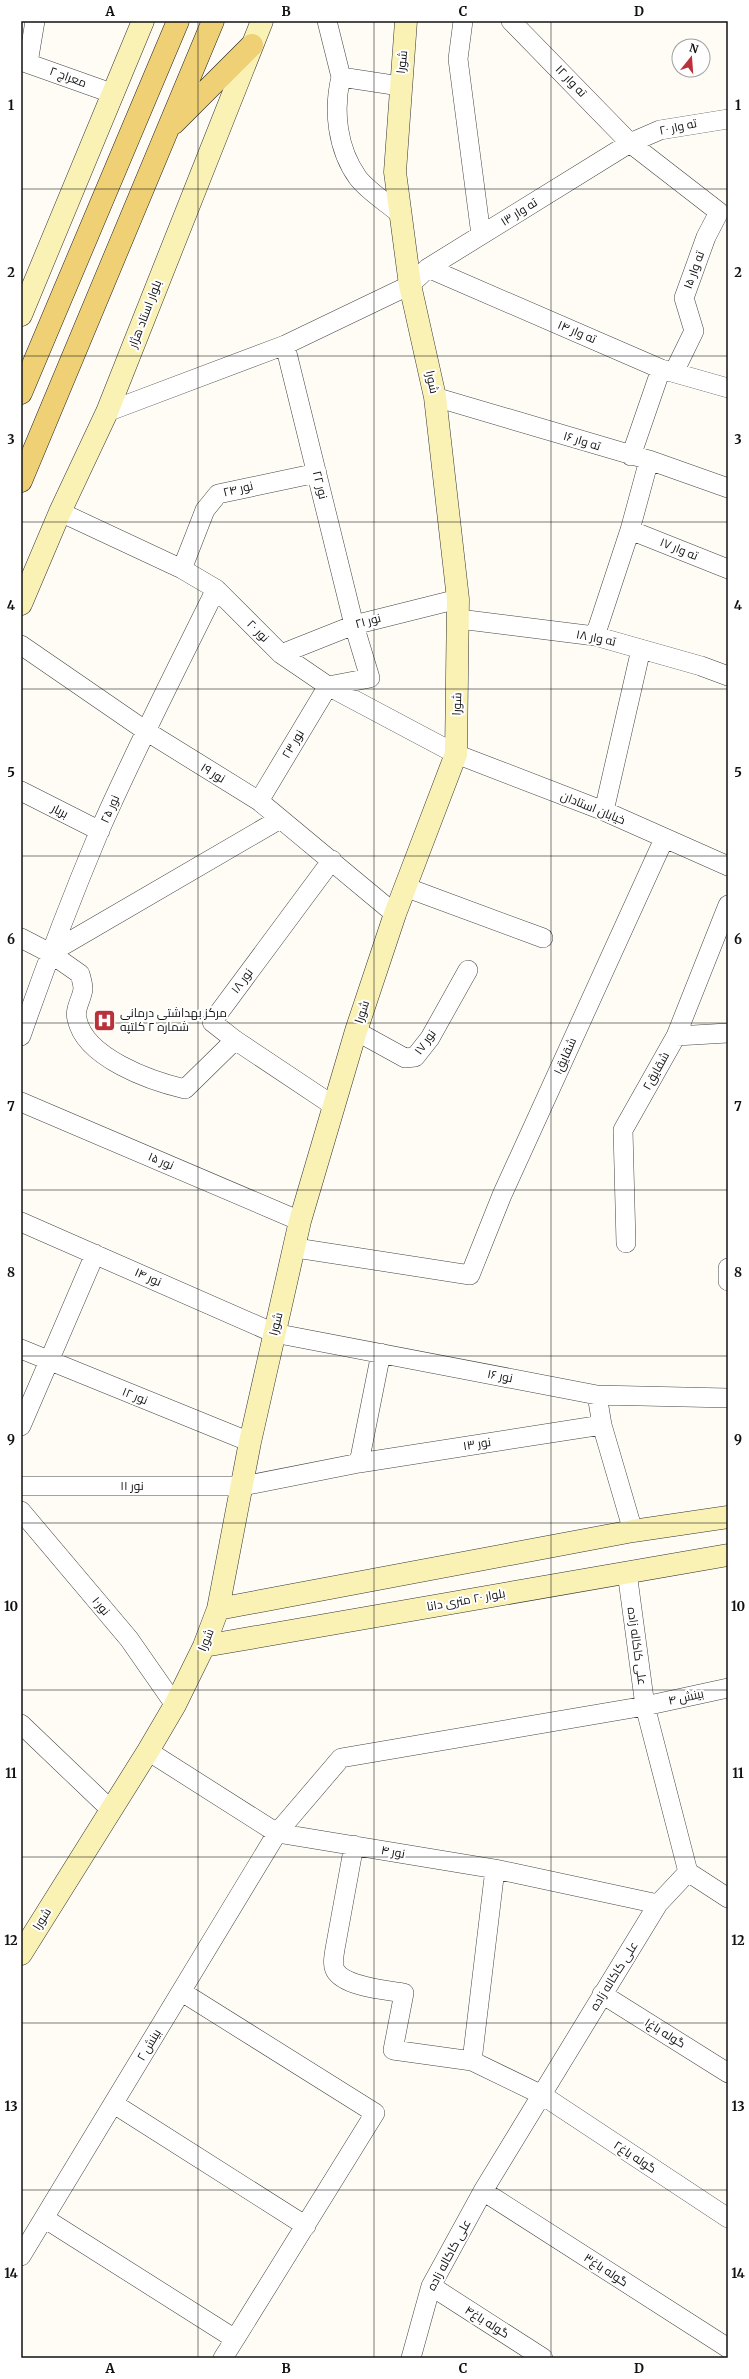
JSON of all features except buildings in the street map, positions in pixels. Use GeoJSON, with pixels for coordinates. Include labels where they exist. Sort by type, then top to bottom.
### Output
{"type":"FeatureCollection","features":[{"type":"Feature","properties":{"kind":"main road"},"geometry":{"type":"LineString","coordinates":[[21,393],[178,21]]}},
{"type":"Feature","properties":{"kind":"main road"},"geometry":{"type":"LineString","coordinates":[[21,481],[213,21]]}},
{"type":"Feature","properties":{"kind":"main road"},"geometry":{"type":"LineString","coordinates":[[166,131],[252,45]]}},
{"type":"Feature","properties":{"kind":"street"},"geometry":{"type":"LineString","coordinates":[[24,62],[35,21]]}},
{"type":"Feature","properties":{"kind":"street"},"geometry":{"type":"LineString","coordinates":[[21,315],[143,21]]}},
{"type":"Feature","properties":{"kind":"street","name":"بلوار استاد هژار"},"geometry":{"type":"LineString","coordinates":[[21,604],[60,512],[107,412],[262,21]]}},
{"type":"Feature","properties":{"kind":"street"},"geometry":{"type":"LineString","coordinates":[[327,21],[341,77],[337,96],[337,113],[340,133],[348,161],[358,179],[400,214]]}},
{"type":"Feature","properties":{"kind":"street","name":"شورا"},"geometry":{"type":"LineString","coordinates":[[24,1940],[111,1810],[175,1705],[204,1646],[218,1609],[243,1486],[250,1442],[274,1333],[296,1248],[300,1221],[356,1031],[395,914],[456,754],[459,609],[435,397],[410,285],[395,172],[400,86],[406,21]]}},
{"type":"Feature","properties":{"kind":"street"},"geometry":{"type":"LineString","coordinates":[[463,21],[458,58],[481,235]]}},
{"type":"Feature","properties":{"kind":"street","name":"ته وار ۱۲"},"geometry":{"type":"LineString","coordinates":[[512,21],[630,143],[719,212]]}},
{"type":"Feature","properties":{"kind":"street","name":"معراج ۲"},"geometry":{"type":"LineString","coordinates":[[24,62],[114,94]]}},
{"type":"Feature","properties":{"kind":"street"},"geometry":{"type":"LineString","coordinates":[[341,77],[400,86]]}},
{"type":"Feature","properties":{"kind":"street","name":"ته وار ۲۰"},"geometry":{"type":"LineString","coordinates":[[630,143],[660,130],[728,119]]}},
{"type":"Feature","properties":{"kind":"street","name":"ته وار ۱۳"},"geometry":{"type":"LineString","coordinates":[[107,412],[285,345],[410,285],[428,268],[630,143]]}},
{"type":"Feature","properties":{"kind":"street","name":"ته وار ۱۵"},"geometry":{"type":"LineString","coordinates":[[630,456],[668,371],[694,332],[684,298],[706,237],[719,212]]}},
{"type":"Feature","properties":{"kind":"street","name":"ته وار ۱۴"},"geometry":{"type":"LineString","coordinates":[[428,268],[668,371],[728,388]]}},
{"type":"Feature","properties":{"kind":"street","name":"نور ۲۲"},"geometry":{"type":"LineString","coordinates":[[285,345],[354,625],[370,678],[328,686]]}},
{"type":"Feature","properties":{"kind":"street","name":"ته وار ۱۶"},"geometry":{"type":"LineString","coordinates":[[435,397],[630,456],[649,460],[728,488]]}},
{"type":"Feature","properties":{"kind":"street"},"geometry":{"type":"LineString","coordinates":[[595,636],[630,530],[649,460]]}},
{"type":"Feature","properties":{"kind":"street","name":"نور ۲۴"},"geometry":{"type":"LineString","coordinates":[[182,569],[205,510],[218,494],[317,473]]}},
{"type":"Feature","properties":{"kind":"street","name":"نور ۲۰"},"geometry":{"type":"LineString","coordinates":[[60,512],[182,569],[216,589],[281,654],[328,686],[456,754]]}},
{"type":"Feature","properties":{"kind":"street","name":"ته وار ۱۷"},"geometry":{"type":"LineString","coordinates":[[630,530],[728,569]]}},
{"type":"Feature","properties":{"kind":"street","name":"نور ۲۵"},"geometry":{"type":"LineString","coordinates":[[21,1036],[50,953],[100,832],[146,731],[216,589]]}},
{"type":"Feature","properties":{"kind":"street","name":"نور ۲۱"},"geometry":{"type":"LineString","coordinates":[[281,654],[354,625],[459,609]]}},
{"type":"Feature","properties":{"kind":"street","name":"ته وار ۱۸"},"geometry":{"type":"LineString","coordinates":[[459,609],[595,636],[701,666],[728,676]]}},
{"type":"Feature","properties":{"kind":"street","name":"نور ۱۹"},"geometry":{"type":"LineString","coordinates":[[21,645],[146,731],[259,802],[332,860],[395,914]]}},
{"type":"Feature","properties":{"kind":"street"},"geometry":{"type":"LineString","coordinates":[[604,811],[641,649]]}},
{"type":"Feature","properties":{"kind":"street","name":"نور ۲۳"},"geometry":{"type":"LineString","coordinates":[[259,802],[328,686]]}},
{"type":"Feature","properties":{"kind":"street","name":"خیابان استادان"},"geometry":{"type":"LineString","coordinates":[[456,754],[604,811],[664,839],[728,866]]}},
{"type":"Feature","properties":{"kind":"street","name":"بریار"},"geometry":{"type":"LineString","coordinates":[[21,791],[100,832]]}},
{"type":"Feature","properties":{"kind":"street"},"geometry":{"type":"LineString","coordinates":[[50,953],[280,819]]}},
{"type":"Feature","properties":{"kind":"street","name":"شقایق۱"},"geometry":{"type":"LineString","coordinates":[[296,1248],[470,1275],[502,1195],[664,839]]}},
{"type":"Feature","properties":{"kind":"street","name":"نور ۱۸"},"geometry":{"type":"LineString","coordinates":[[332,860],[212,1022],[235,1040],[334,1106]]}},
{"type":"Feature","properties":{"kind":"street"},"geometry":{"type":"LineString","coordinates":[[405,887],[543,938]]}},
{"type":"Feature","properties":{"kind":"street","name":"شقایق۲"},"geometry":{"type":"LineString","coordinates":[[626,1243],[623,1130],[676,1036],[728,905]]}},
{"type":"Feature","properties":{"kind":"street"},"geometry":{"type":"LineString","coordinates":[[21,938],[50,953],[80,974],[83,988],[76,1017],[80,1030],[89,1043],[116,1062],[154,1082],[185,1089],[235,1040]]}},
{"type":"Feature","properties":{"kind":"street","name":"نور ۱۷"},"geometry":{"type":"LineString","coordinates":[[356,1031],[405,1058],[415,1057],[430,1038],[468,970]]}},
{"type":"Feature","properties":{"kind":"street"},"geometry":{"type":"LineString","coordinates":[[676,1036],[728,1033]]}},
{"type":"Feature","properties":{"kind":"street","name":"نور ۱۵"},"geometry":{"type":"LineString","coordinates":[[21,1102],[300,1221]]}},
{"type":"Feature","properties":{"kind":"street","name":"نور ۱۴"},"geometry":{"type":"LineString","coordinates":[[21,1222],[274,1333]]}},
{"type":"Feature","properties":{"kind":"street"},"geometry":{"type":"LineString","coordinates":[[21,1426],[95,1254]]}},
{"type":"Feature","properties":{"kind":"street"},"geometry":{"type":"LineString","coordinates":[[728,1268],[728,1281]]}},
{"type":"Feature","properties":{"kind":"street","name":"نور ۱۶"},"geometry":{"type":"LineString","coordinates":[[274,1333],[597,1395],[728,1398]]}},
{"type":"Feature","properties":{"kind":"street","name":"نور ۱۲"},"geometry":{"type":"LineString","coordinates":[[21,1349],[250,1442]]}},
{"type":"Feature","properties":{"kind":"street"},"geometry":{"type":"LineString","coordinates":[[359,1463],[381,1353]]}},
{"type":"Feature","properties":{"kind":"street"},"geometry":{"type":"LineString","coordinates":[[597,1395],[602,1425],[633,1531]]}},
{"type":"Feature","properties":{"kind":"street","name":"نور ۱۳"},"geometry":{"type":"LineString","coordinates":[[243,1486],[359,1463],[602,1425]]}},
{"type":"Feature","properties":{"kind":"street","name":"نور ۱۱"},"geometry":{"type":"LineString","coordinates":[[21,1486],[243,1486]]}},
{"type":"Feature","properties":{"kind":"street","name":"نور۱۰"},"geometry":{"type":"LineString","coordinates":[[21,1511],[129,1639],[175,1705]]}},
{"type":"Feature","properties":{"kind":"street"},"geometry":{"type":"LineString","coordinates":[[218,1609],[633,1531],[728,1517]]}},
{"type":"Feature","properties":{"kind":"street","name":"بلوار ۲۰ متری دانا"},"geometry":{"type":"LineString","coordinates":[[204,1646],[728,1555]]}},
{"type":"Feature","properties":{"kind":"street","name":"علی کاکاله زاده"},"geometry":{"type":"LineString","coordinates":[[412,2358],[431,2286],[483,2191],[658,1904],[688,1872],[645,1706],[627,1572]]}},
{"type":"Feature","properties":{"kind":"street","name":"بینش ۴"},"geometry":{"type":"LineString","coordinates":[[277,1833],[341,1758],[645,1706],[728,1688]]}},
{"type":"Feature","properties":{"kind":"street"},"geometry":{"type":"LineString","coordinates":[[21,1724],[111,1810]]}},
{"type":"Feature","properties":{"kind":"street","name":"نور ۴"},"geometry":{"type":"LineString","coordinates":[[148,1751],[277,1833],[495,1870],[658,1904]]}},
{"type":"Feature","properties":{"kind":"street","name":"بینش ۲"},"geometry":{"type":"LineString","coordinates":[[21,2256],[277,1833]]}},
{"type":"Feature","properties":{"kind":"street","name":"گوله باغ۲"},"geometry":{"type":"LineString","coordinates":[[354,1845],[333,1963],[335,1970],[340,1976],[349,1982],[404,1993],[393,2050],[472,2061],[542,2096],[728,2218]]}},
{"type":"Feature","properties":{"kind":"street"},"geometry":{"type":"LineString","coordinates":[[472,2061],[495,1870]]}},
{"type":"Feature","properties":{"kind":"street"},"geometry":{"type":"LineString","coordinates":[[688,1872],[728,1898]]}},
{"type":"Feature","properties":{"kind":"street"},"geometry":{"type":"LineString","coordinates":[[182,1992],[375,2113],[223,2358]]}},
{"type":"Feature","properties":{"kind":"street","name":"گوله باغ۱"},"geometry":{"type":"LineString","coordinates":[[602,1994],[728,2072]]}},
{"type":"Feature","properties":{"kind":"street"},"geometry":{"type":"LineString","coordinates":[[114,2104],[306,2226]]}},
{"type":"Feature","properties":{"kind":"street","name":"گوله باغ۳"},"geometry":{"type":"LineString","coordinates":[[483,2191],[728,2348]]}},
{"type":"Feature","properties":{"kind":"street"},"geometry":{"type":"LineString","coordinates":[[44,2218],[235,2339]]}},
{"type":"Feature","properties":{"kind":"street","name":"گوله باغ۴"},"geometry":{"type":"LineString","coordinates":[[431,2286],[543,2358]]}},
{"type":"Feature","properties":{"kind":"place","name":"مرکز بهداشتی درمانی شماره ۲ کلتپه"},"geometry":{"type":"Point","coordinates":[105,1020]}}]}
